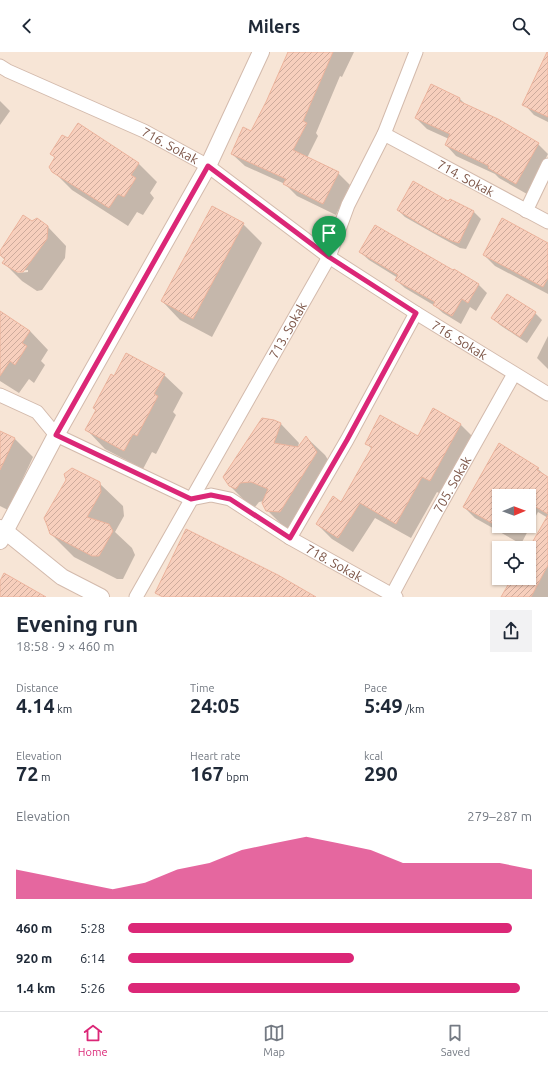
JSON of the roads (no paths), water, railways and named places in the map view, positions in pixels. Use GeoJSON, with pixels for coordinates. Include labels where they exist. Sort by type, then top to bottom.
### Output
{"type":"FeatureCollection","features":[{"type":"Feature","properties":{"kind":"street"},"geometry":{"type":"LineString","coordinates":[[101,597],[62,577],[2,533],[208,166],[261,52]]}},
{"type":"Feature","properties":{"kind":"street","name":"713. Sokak"},"geometry":{"type":"LineString","coordinates":[[136,597],[329,257],[348,205],[384,134],[416,52]]}},
{"type":"Feature","properties":{"kind":"street","name":"716. Sokak"},"geometry":{"type":"LineString","coordinates":[[0,66],[8,71],[144,131],[208,166],[329,257],[416,313],[548,394]]}},
{"type":"Feature","properties":{"kind":"street","name":"714. Sokak"},"geometry":{"type":"LineString","coordinates":[[384,134],[548,222]]}},
{"type":"Feature","properties":{"kind":"street"},"geometry":{"type":"LineString","coordinates":[[526,211],[548,166]]}},
{"type":"Feature","properties":{"kind":"street"},"geometry":{"type":"LineString","coordinates":[[290,538],[347,440],[416,313]]}},
{"type":"Feature","properties":{"kind":"street","name":"705. Sokak"},"geometry":{"type":"LineString","coordinates":[[394,596],[437,512],[514,374]]}},
{"type":"Feature","properties":{"kind":"street"},"geometry":{"type":"LineString","coordinates":[[0,395],[37,412],[56,435],[191,499]]}},
{"type":"Feature","properties":{"kind":"street","name":"718. Sokak"},"geometry":{"type":"LineString","coordinates":[[191,499],[211,495],[230,499],[290,538],[394,596]]}}]}
